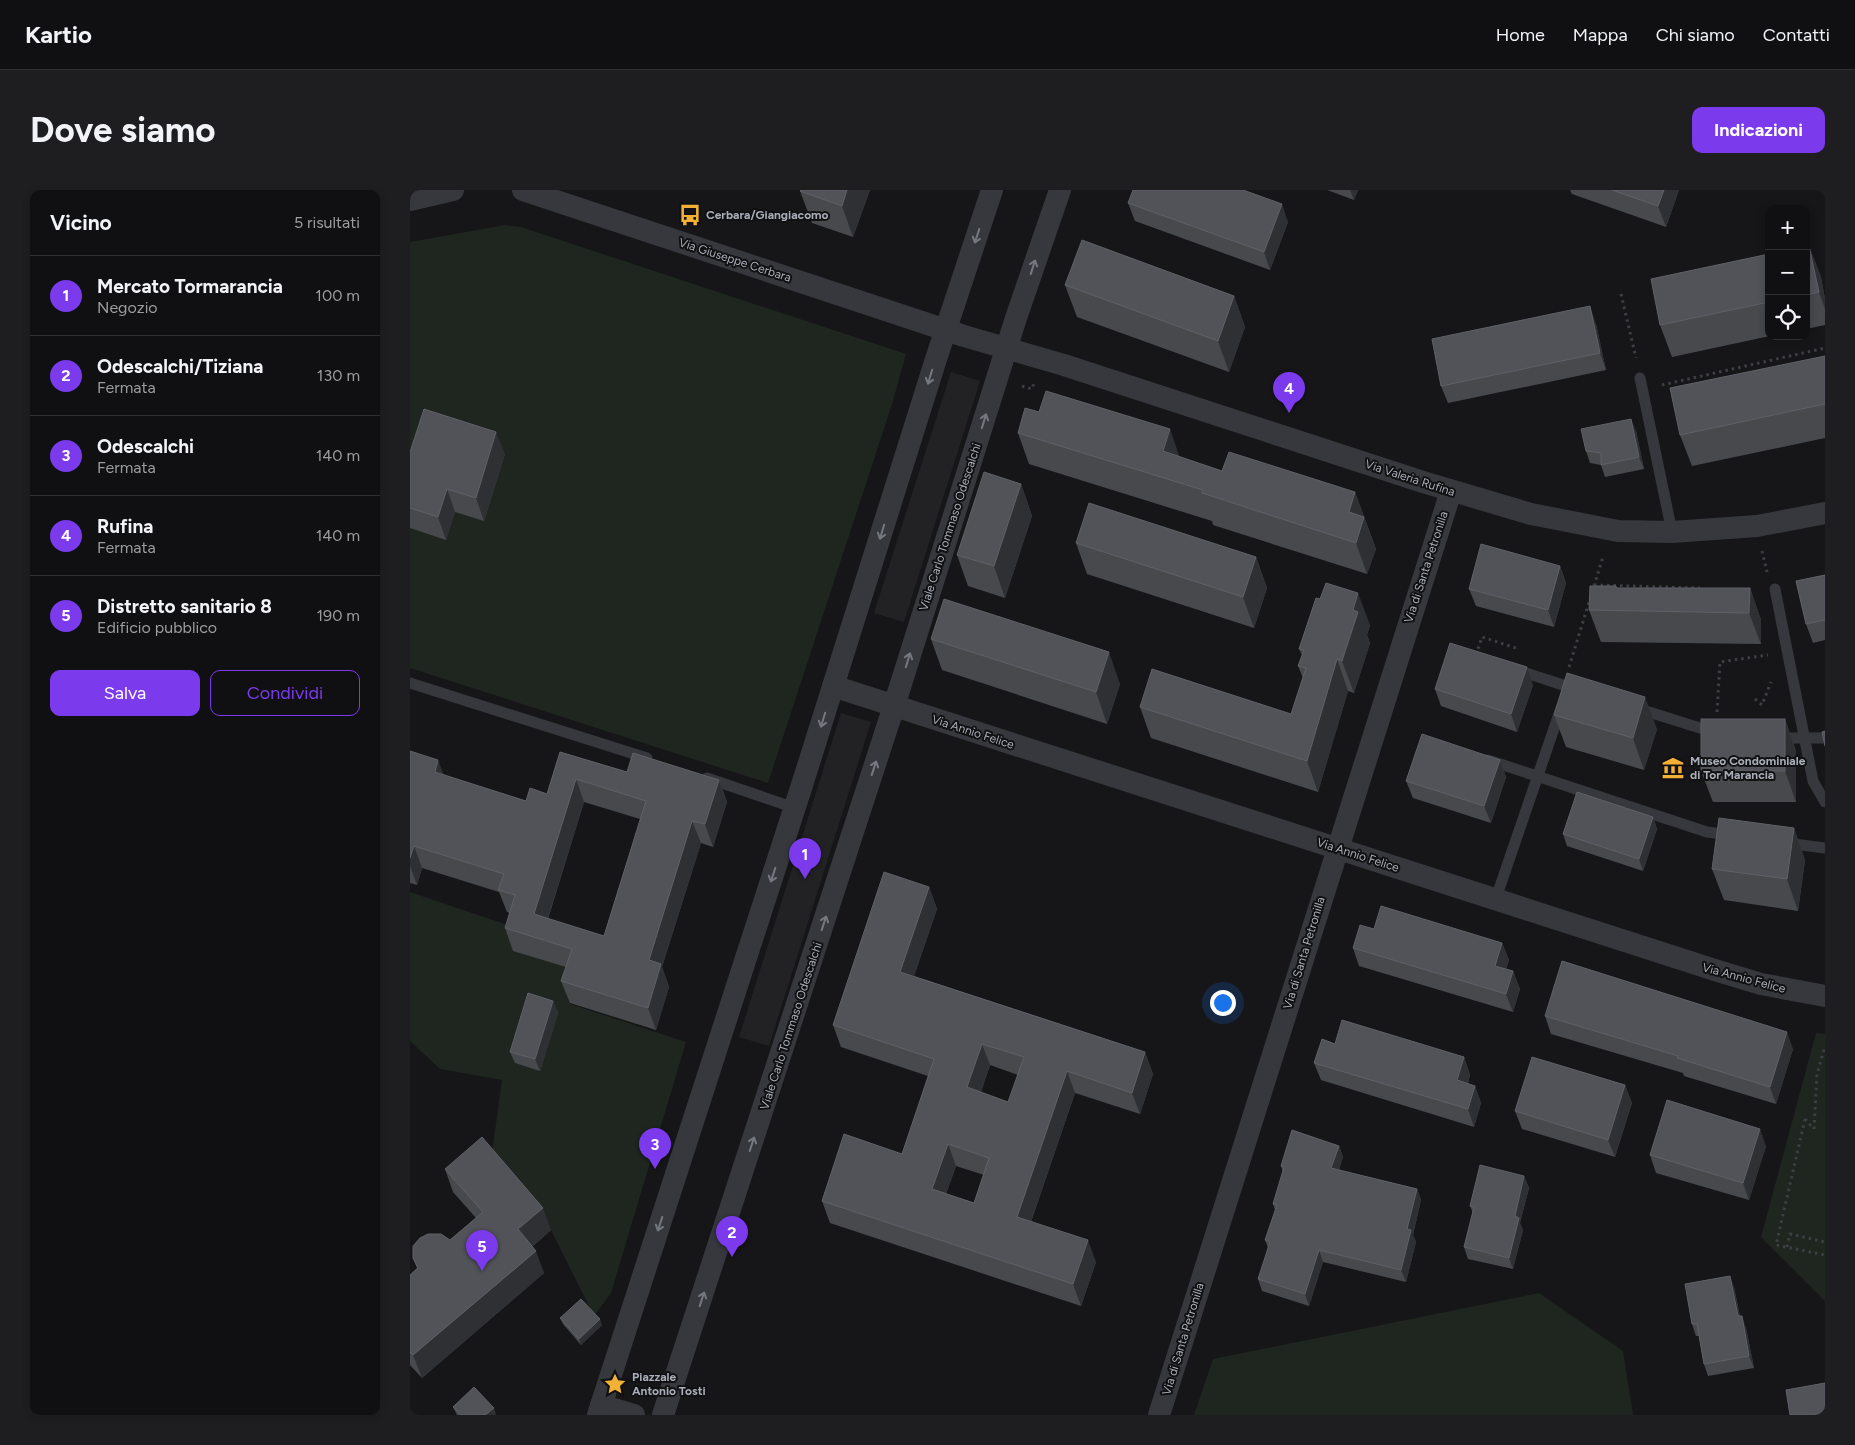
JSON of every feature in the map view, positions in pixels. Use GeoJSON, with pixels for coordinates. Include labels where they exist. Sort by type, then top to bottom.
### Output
{"type":"FeatureCollection","features":[{"type":"Feature","properties":{"kind":"street"},"geometry":{"type":"LineString","coordinates":[[410,200],[453,190]]}},
{"type":"Feature","properties":{"kind":"street","name":"Via Giuseppe Cerbara"},"geometry":{"type":"LineString","coordinates":[[523,190],[945,330]]}},
{"type":"Feature","properties":{"kind":"street"},"geometry":{"type":"LineString","coordinates":[[634,1415],[599,1410],[628,1326],[795,808],[945,330],[992,190]]}},
{"type":"Feature","properties":{"kind":"street","name":"Viale Carlo Tommaso Odescalchi"},"geometry":{"type":"LineString","coordinates":[[663,1415],[894,706],[1055,191]]}},
{"type":"Feature","properties":{"kind":"street"},"geometry":{"type":"LineString","coordinates":[[945,330],[1006,349]]}},
{"type":"Feature","properties":{"kind":"street","name":"Via Valeria Rufina"},"geometry":{"type":"LineString","coordinates":[[1006,349],[1064,365],[1451,491],[1573,524],[1618,531],[1672,532],[1757,526],[1825,513]]}},
{"type":"Feature","properties":{"kind":"street","name":"Via di Santa Petronilla"},"geometry":{"type":"LineString","coordinates":[[1159,1415],[1336,848],[1451,491]]}},
{"type":"Feature","properties":{"kind":"street"},"geometry":{"type":"LineString","coordinates":[[833,686],[894,706]]}},
{"type":"Feature","properties":{"kind":"street","name":"Via Annio Felice"},"geometry":{"type":"LineString","coordinates":[[894,706],[1495,901],[1754,982],[1825,996]]}},
{"type":"Feature","properties":{"kind":"lane"},"geometry":{"type":"LineString","coordinates":[[1641,384],[1672,532]]}},
{"type":"Feature","properties":{"kind":"lane"},"geometry":{"type":"LineString","coordinates":[[1775,589],[1812,781],[1825,802]]}},
{"type":"Feature","properties":{"kind":"lane"},"geometry":{"type":"LineString","coordinates":[[1503,666],[1568,679],[1586,692]]}},
{"type":"Feature","properties":{"kind":"lane"},"geometry":{"type":"LineString","coordinates":[[1495,901],[1539,777],[1568,679]]}},
{"type":"Feature","properties":{"kind":"lane"},"geometry":{"type":"LineString","coordinates":[[410,683],[654,761]]}},
{"type":"Feature","properties":{"kind":"lane"},"geometry":{"type":"LineString","coordinates":[[1623,704],[1720,733]]}},
{"type":"Feature","properties":{"kind":"lane"},"geometry":{"type":"LineString","coordinates":[[1768,738],[1804,740],[1825,738]]}},
{"type":"Feature","properties":{"kind":"lane"},"geometry":{"type":"LineString","coordinates":[[1475,756],[1707,832],[1746,837]]}},
{"type":"Feature","properties":{"kind":"lane"},"geometry":{"type":"LineString","coordinates":[[691,773],[795,808]]}},
{"type":"Feature","properties":{"kind":"lane"},"geometry":{"type":"LineString","coordinates":[[1776,841],[1825,848]]}},
{"type":"Feature","properties":{"kind":"path"},"geometry":{"type":"LineString","coordinates":[[1621,294],[1641,384],[1825,348]]}},
{"type":"Feature","properties":{"kind":"path"},"geometry":{"type":"LineString","coordinates":[[1014,384],[1032,389],[1036,378]]}},
{"type":"Feature","properties":{"kind":"path"},"geometry":{"type":"LineString","coordinates":[[1568,679],[1603,558]]}},
{"type":"Feature","properties":{"kind":"path"},"geometry":{"type":"LineString","coordinates":[[1594,585],[1708,588]]}},
{"type":"Feature","properties":{"kind":"path"},"geometry":{"type":"LineString","coordinates":[[1720,733],[1720,662],[1788,652]]}},
{"type":"Feature","properties":{"kind":"path"},"geometry":{"type":"LineString","coordinates":[[1755,699],[1762,705],[1775,671],[1791,668]]}},
{"type":"Feature","properties":{"kind":"path"},"geometry":{"type":"LineString","coordinates":[[1825,1046],[1817,1074],[1814,1129],[1805,1119],[1776,1245],[1825,1255]]}},
{"type":"Feature","properties":{"kind":"path"},"geometry":{"type":"LineString","coordinates":[[1787,1247],[1790,1234],[1825,1242]]}},
{"type":"Feature","properties":{"kind":"shaded area"},"geometry":{"type":"Polygon","coordinates":[[[505,225],[521,227],[906,354],[893,401],[768,783],[410,668],[410,242],[505,225]]]}},
{"type":"Feature","properties":{"kind":"shaded area"},"geometry":{"type":"Polygon","coordinates":[[[951,372],[980,381],[904,622],[874,613],[951,372]]]}},
{"type":"Feature","properties":{"kind":"shaded area"},"geometry":{"type":"Polygon","coordinates":[[[841,713],[871,722],[769,1046],[739,1037],[841,713]]]}},
{"type":"Feature","properties":{"kind":"shaded area"},"geometry":{"type":"Polygon","coordinates":[[[410,892],[520,929],[580,971],[570,1004],[686,1042],[611,1293],[594,1316],[551,1230],[491,1160],[502,1080],[440,1069],[410,1041],[410,892]]]}},
{"type":"Feature","properties":{"kind":"shaded area"},"geometry":{"type":"Polygon","coordinates":[[[1816,1033],[1825,1034],[1825,1301],[1761,1237],[1816,1033]]]}},
{"type":"Feature","properties":{"kind":"shaded area"},"geometry":{"type":"Polygon","coordinates":[[[1539,1293],[1623,1351],[1633,1415],[1194,1415],[1213,1359],[1539,1293]]]}},
{"type":"Feature","properties":{"kind":"building"},"geometry":{"type":"Polygon","coordinates":[[[801,190],[847,190],[842,206],[801,190]]]}},
{"type":"Feature","properties":{"kind":"building"},"geometry":{"type":"Polygon","coordinates":[[[1133,190],[1243,190],[1282,204],[1264,252],[1128,203],[1133,190]]]}},
{"type":"Feature","properties":{"kind":"building"},"geometry":{"type":"Polygon","coordinates":[[[1612,190],[1664,190],[1658,206],[1612,190]]]}},
{"type":"Feature","properties":{"kind":"building"},"geometry":{"type":"Polygon","coordinates":[[[1082,240],[1234,296],[1218,341],[1065,285],[1082,240]]]}},
{"type":"Feature","properties":{"kind":"building"},"geometry":{"type":"Polygon","coordinates":[[[1810,251],[1819,292],[1810,294],[1810,251]]]}},
{"type":"Feature","properties":{"kind":"building"},"geometry":{"type":"Polygon","coordinates":[[[1765,255],[1765,303],[1660,325],[1651,279],[1765,255]]]}},
{"type":"Feature","properties":{"kind":"building"},"geometry":{"type":"Polygon","coordinates":[[[1590,306],[1600,353],[1441,386],[1432,339],[1590,306]]]}},
{"type":"Feature","properties":{"kind":"building"},"geometry":{"type":"Polygon","coordinates":[[[1825,356],[1825,404],[1680,435],[1670,388],[1825,356]]]}},
{"type":"Feature","properties":{"kind":"building"},"geometry":{"type":"Polygon","coordinates":[[[1046,391],[1170,429],[1163,451],[1222,471],[1229,452],[1355,492],[1349,512],[1364,517],[1356,543],[1202,493],[1203,490],[1018,433],[1025,408],[1039,412],[1046,391]]]}},
{"type":"Feature","properties":{"kind":"building"},"geometry":{"type":"Polygon","coordinates":[[[424,409],[496,432],[476,498],[447,489],[438,517],[410,508],[410,452],[424,409]]]}},
{"type":"Feature","properties":{"kind":"building"},"geometry":{"type":"Polygon","coordinates":[[[1631,419],[1639,457],[1601,465],[1601,453],[1586,451],[1581,429],[1631,419]]]}},
{"type":"Feature","properties":{"kind":"building"},"geometry":{"type":"Polygon","coordinates":[[[984,472],[1021,484],[994,566],[957,555],[984,472]]]}},
{"type":"Feature","properties":{"kind":"building"},"geometry":{"type":"Polygon","coordinates":[[[1089,503],[1256,557],[1243,597],[1076,543],[1089,503]]]}},
{"type":"Feature","properties":{"kind":"building"},"geometry":{"type":"Polygon","coordinates":[[[1481,544],[1560,566],[1548,610],[1469,589],[1481,544]]]}},
{"type":"Feature","properties":{"kind":"building"},"geometry":{"type":"Polygon","coordinates":[[[1825,575],[1825,620],[1806,624],[1796,581],[1825,575]]]}},
{"type":"Feature","properties":{"kind":"building"},"geometry":{"type":"Polygon","coordinates":[[[1326,583],[1358,593],[1353,610],[1358,612],[1342,661],[1337,659],[1307,761],[1140,707],[1152,669],[1291,714],[1306,668],[1298,666],[1304,650],[1299,649],[1316,598],[1320,599],[1326,583]]]}},
{"type":"Feature","properties":{"kind":"building"},"geometry":{"type":"Polygon","coordinates":[[[1590,586],[1616,586],[1616,588],[1750,588],[1749,613],[1589,610],[1590,586]]]}},
{"type":"Feature","properties":{"kind":"building"},"geometry":{"type":"Polygon","coordinates":[[[944,599],[1109,652],[1096,692],[931,639],[944,599]]]}},
{"type":"Feature","properties":{"kind":"building"},"geometry":{"type":"Polygon","coordinates":[[[1450,643],[1527,667],[1511,714],[1435,689],[1450,643]]]}},
{"type":"Feature","properties":{"kind":"building"},"geometry":{"type":"Polygon","coordinates":[[[1567,673],[1645,697],[1633,738],[1554,715],[1567,673]]]}},
{"type":"Feature","properties":{"kind":"building"},"geometry":{"type":"Polygon","coordinates":[[[1701,719],[1785,719],[1785,771],[1701,771],[1701,719]]]}},
{"type":"Feature","properties":{"kind":"building"},"geometry":{"type":"Polygon","coordinates":[[[1825,731],[1825,746],[1822,732],[1825,731]]]}},
{"type":"Feature","properties":{"kind":"building"},"geometry":{"type":"Polygon","coordinates":[[[1422,734],[1500,760],[1484,806],[1406,781],[1422,734]]]}},
{"type":"Feature","properties":{"kind":"building"},"geometry":{"type":"Polygon","coordinates":[[[410,751],[438,760],[435,772],[526,801],[530,788],[547,794],[560,752],[627,772],[633,753],[719,780],[705,824],[692,821],[649,960],[661,964],[648,1008],[561,981],[572,949],[505,928],[515,895],[498,890],[504,874],[414,846],[410,858],[410,751]],[[576,779],[534,914],[604,936],[646,801],[576,779]]]}},
{"type":"Feature","properties":{"kind":"building"},"geometry":{"type":"Polygon","coordinates":[[[1577,792],[1653,817],[1639,859],[1563,834],[1577,792]]]}},
{"type":"Feature","properties":{"kind":"building"},"geometry":{"type":"Polygon","coordinates":[[[1719,818],[1794,828],[1787,879],[1712,869],[1719,818]]]}},
{"type":"Feature","properties":{"kind":"building"},"geometry":{"type":"Polygon","coordinates":[[[884,872],[929,887],[900,972],[1145,1052],[1132,1093],[1067,1071],[1017,1217],[1088,1240],[1073,1284],[822,1201],[844,1134],[902,1154],[934,1059],[833,1025],[884,872]],[[982,1044],[967,1087],[1008,1102],[1024,1057],[982,1044]],[[948,1144],[932,1189],[974,1203],[989,1158],[948,1144]]]}},
{"type":"Feature","properties":{"kind":"building"},"geometry":{"type":"Polygon","coordinates":[[[1381,906],[1502,943],[1495,966],[1513,971],[1506,994],[1353,948],[1360,925],[1374,929],[1381,906]]]}},
{"type":"Feature","properties":{"kind":"building"},"geometry":{"type":"Polygon","coordinates":[[[1562,961],[1787,1032],[1770,1087],[1677,1058],[1678,1056],[1545,1016],[1562,961]]]}},
{"type":"Feature","properties":{"kind":"building"},"geometry":{"type":"Polygon","coordinates":[[[528,993],[553,1001],[535,1059],[510,1052],[528,993]]]}},
{"type":"Feature","properties":{"kind":"building"},"geometry":{"type":"Polygon","coordinates":[[[1342,1020],[1464,1057],[1457,1080],[1475,1086],[1468,1109],[1314,1063],[1322,1039],[1335,1044],[1342,1020]]]}},
{"type":"Feature","properties":{"kind":"building"},"geometry":{"type":"Polygon","coordinates":[[[1532,1057],[1625,1085],[1608,1140],[1515,1111],[1532,1057]]]}},
{"type":"Feature","properties":{"kind":"building"},"geometry":{"type":"Polygon","coordinates":[[[1667,1100],[1760,1129],[1743,1183],[1650,1155],[1667,1100]]]}},
{"type":"Feature","properties":{"kind":"building"},"geometry":{"type":"Polygon","coordinates":[[[1292,1130],[1339,1146],[1331,1168],[1417,1189],[1407,1229],[1411,1230],[1401,1270],[1319,1250],[1305,1294],[1258,1279],[1270,1242],[1265,1240],[1277,1205],[1273,1204],[1284,1167],[1281,1166],[1292,1130]]]}},
{"type":"Feature","properties":{"kind":"building"},"geometry":{"type":"Polygon","coordinates":[[[482,1137],[543,1208],[518,1229],[536,1251],[413,1355],[410,1352],[410,1275],[418,1268],[413,1258],[413,1246],[420,1238],[428,1234],[441,1234],[450,1240],[483,1212],[445,1169],[482,1137]]]}},
{"type":"Feature","properties":{"kind":"building"},"geometry":{"type":"Polygon","coordinates":[[[1480,1165],[1524,1176],[1515,1216],[1519,1218],[1509,1258],[1464,1247],[1474,1207],[1470,1206],[1480,1165]]]}},
{"type":"Feature","properties":{"kind":"building"},"geometry":{"type":"Polygon","coordinates":[[[1730,1276],[1738,1316],[1742,1316],[1749,1356],[1704,1364],[1697,1324],[1692,1324],[1685,1284],[1730,1276]]]}},
{"type":"Feature","properties":{"kind":"building"},"geometry":{"type":"Polygon","coordinates":[[[581,1299],[600,1319],[579,1339],[560,1318],[581,1299]]]}},
{"type":"Feature","properties":{"kind":"building"},"geometry":{"type":"Polygon","coordinates":[[[1825,1383],[1825,1415],[1790,1415],[1786,1390],[1825,1383]]]}},
{"type":"Feature","properties":{"kind":"building"},"geometry":{"type":"Polygon","coordinates":[[[474,1387],[494,1408],[485,1415],[461,1415],[453,1407],[474,1387]]]}},
{"type":"Feature","properties":{"kind":"place","name":"Cerbara/Giangiacomo"},"geometry":{"type":"Point","coordinates":[690,215]}},
{"type":"Feature","properties":{"kind":"place","name":"Rufina"},"geometry":{"type":"Point","coordinates":[1289,413]}},
{"type":"Feature","properties":{"kind":"place","name":"Museo Condominiale di Tor Marancia"},"geometry":{"type":"Point","coordinates":[1673,768]}},
{"type":"Feature","properties":{"kind":"place","name":"Mercato Tormarancia"},"geometry":{"type":"Point","coordinates":[805,879]}},
{"type":"Feature","properties":{"kind":"place","name":"Odescalchi"},"geometry":{"type":"Point","coordinates":[655,1169]}},
{"type":"Feature","properties":{"kind":"place","name":"Odescalchi/Tiziana"},"geometry":{"type":"Point","coordinates":[732,1257]}},
{"type":"Feature","properties":{"kind":"place","name":"Distretto sanitario 8"},"geometry":{"type":"Point","coordinates":[482,1271]}},
{"type":"Feature","properties":{"kind":"place","name":"Piazzale Antonio Tosti"},"geometry":{"type":"Point","coordinates":[615,1384]}}]}
